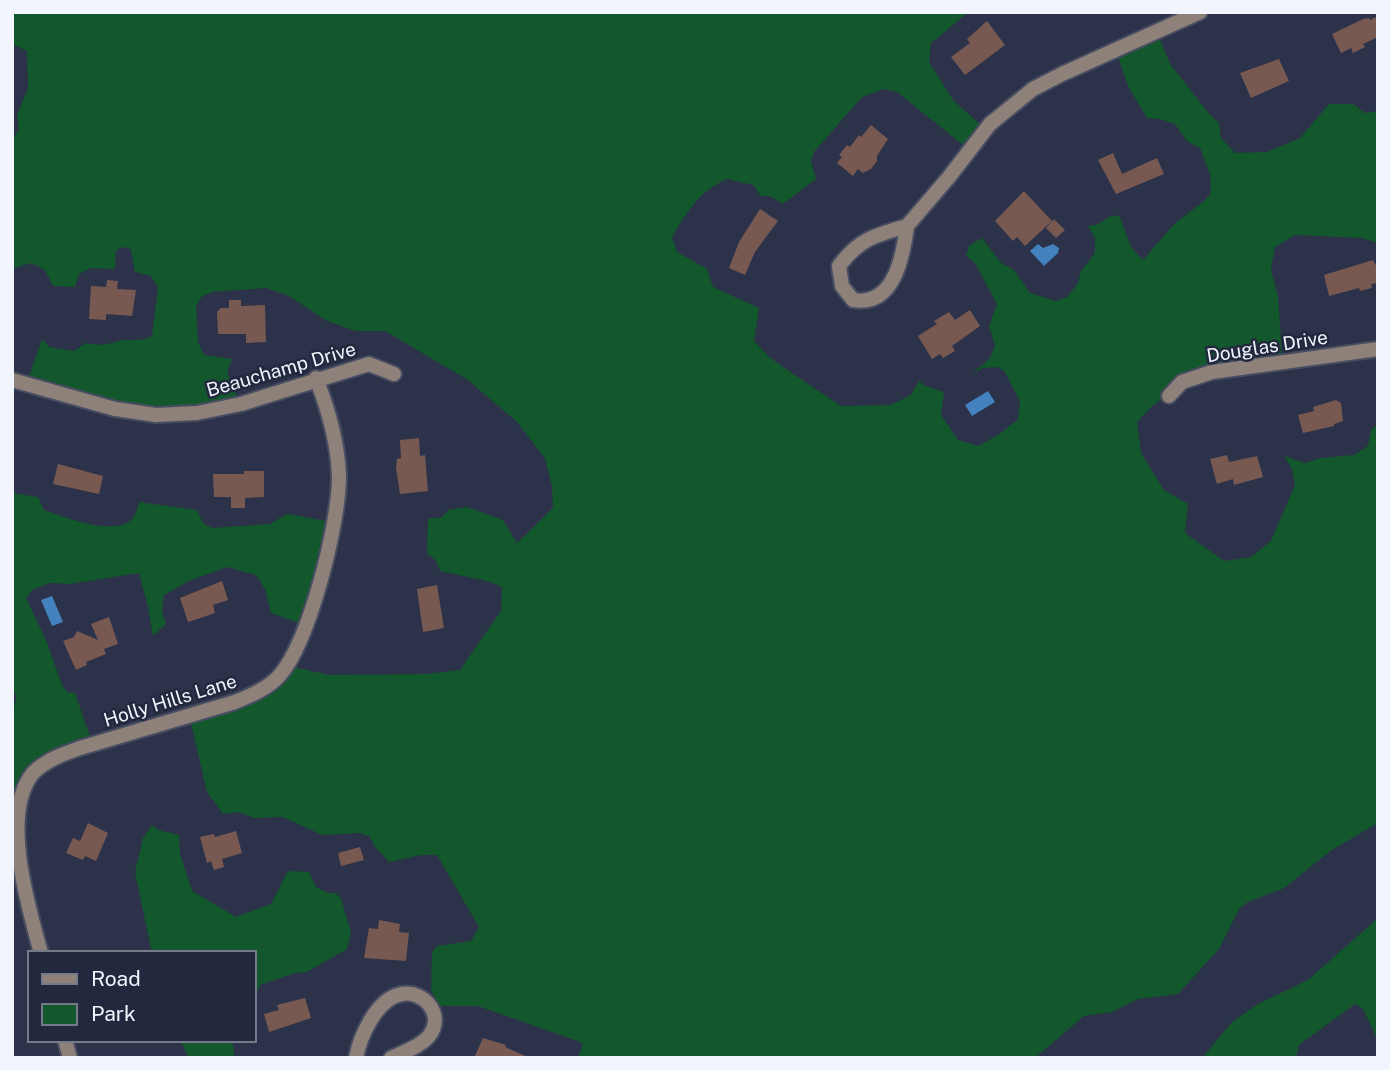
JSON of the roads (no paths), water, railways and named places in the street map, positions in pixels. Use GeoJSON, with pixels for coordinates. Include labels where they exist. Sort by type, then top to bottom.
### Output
{"type":"FeatureCollection","features":[{"type":"Feature","properties":{"kind":"street"},"geometry":{"type":"LineString","coordinates":[[907,226],[905,246],[897,271],[883,293],[867,302],[853,300],[842,286],[839,266],[850,251],[869,238],[907,226],[990,124],[1033,89],[1200,12]]}},
{"type":"Feature","properties":{"kind":"street","name":"Douglas Drive"},"geometry":{"type":"LineString","coordinates":[[1169,396],[1182,382],[1212,372],[1378,349]]}},
{"type":"Feature","properties":{"kind":"street","name":"Beauchamp Drive"},"geometry":{"type":"LineString","coordinates":[[12,380],[115,409],[156,415],[197,413],[241,404],[369,363],[394,374]]}},
{"type":"Feature","properties":{"kind":"street","name":"Holly Hills Lane"},"geometry":{"type":"LineString","coordinates":[[40,951],[16,852],[13,823],[20,791],[18,783],[57,756],[253,695],[279,677],[292,659],[308,620],[323,568],[338,497],[339,476],[331,416],[316,378]]}},
{"type":"Feature","properties":{"kind":"street"},"geometry":{"type":"LineString","coordinates":[[356,1058],[359,1042],[384,1004],[398,994],[411,993],[426,999],[433,1010],[435,1022],[430,1035],[420,1044],[391,1058]]}},
{"type":"Feature","properties":{"kind":"water"},"geometry":{"type":"Polygon","coordinates":[[[1038,244],[1043,248],[1053,244],[1059,248],[1058,253],[1044,266],[1030,251],[1038,244]]]}},
{"type":"Feature","properties":{"kind":"water"},"geometry":{"type":"Polygon","coordinates":[[[988,391],[995,402],[972,416],[965,405],[988,391]]]}},
{"type":"Feature","properties":{"kind":"water"},"geometry":{"type":"Polygon","coordinates":[[[52,596],[63,622],[52,626],[41,600],[52,596]]]}}]}
